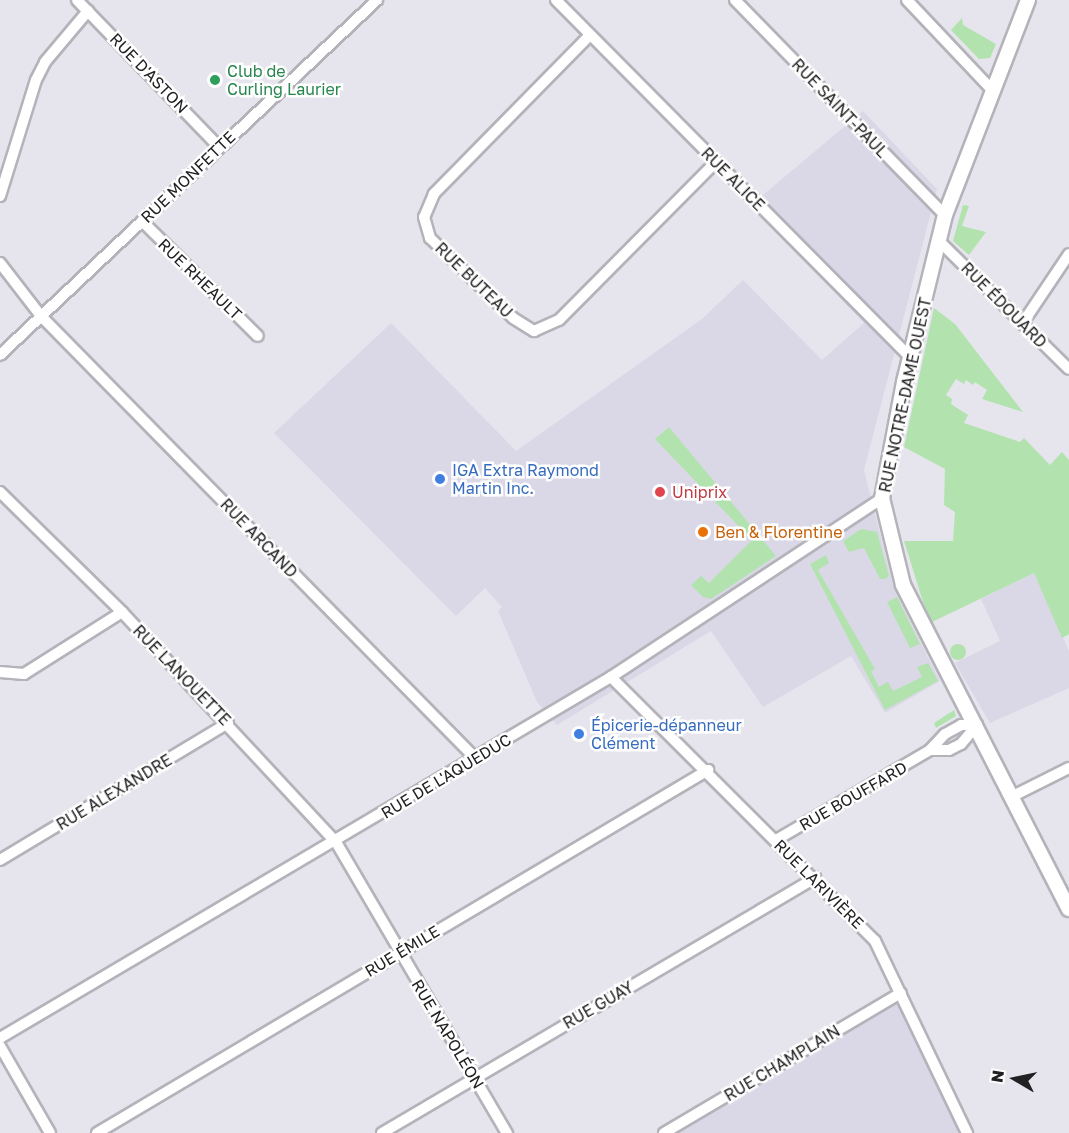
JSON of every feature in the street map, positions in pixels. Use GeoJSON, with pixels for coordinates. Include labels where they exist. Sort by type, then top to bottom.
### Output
{"type":"FeatureCollection","features":[{"type":"Feature","properties":{"kind":"street","name":"RUE D'ASTON"},"geometry":{"type":"LineString","coordinates":[[77,0],[219,147]]}},
{"type":"Feature","properties":{"kind":"street","name":"RUE MONFETTE"},"geometry":{"type":"LineString","coordinates":[[0,355],[377,0]]}},
{"type":"Feature","properties":{"kind":"street","name":"RUE ALICE"},"geometry":{"type":"LineString","coordinates":[[556,0],[910,357]]}},
{"type":"Feature","properties":{"kind":"street","name":"RUE SAINT-PAUL"},"geometry":{"type":"LineString","coordinates":[[735,0],[945,215]]}},
{"type":"Feature","properties":{"kind":"street"},"geometry":{"type":"LineString","coordinates":[[907,0],[992,90]]}},
{"type":"Feature","properties":{"kind":"street","name":"RUE NOTRE-DAME OUEST"},"geometry":{"type":"LineString","coordinates":[[1028,0],[945,215],[910,357],[882,498],[903,585],[977,725],[1069,909]]}},
{"type":"Feature","properties":{"kind":"street"},"geometry":{"type":"LineString","coordinates":[[0,196],[36,80],[45,62],[88,11]]}},
{"type":"Feature","properties":{"kind":"street","name":"RUE BUTEAU"},"geometry":{"type":"LineString","coordinates":[[590,35],[434,194],[424,217],[430,238],[513,318],[534,331],[559,320],[716,162]]}},
{"type":"Feature","properties":{"kind":"street","name":"RUE RHEAULT"},"geometry":{"type":"LineString","coordinates":[[142,221],[258,336]]}},
{"type":"Feature","properties":{"kind":"street","name":"RUE ÉDOUARD"},"geometry":{"type":"LineString","coordinates":[[939,241],[1069,369]]}},
{"type":"Feature","properties":{"kind":"street"},"geometry":{"type":"LineString","coordinates":[[1022,324],[1069,254]]}},
{"type":"Feature","properties":{"kind":"street","name":"RUE ARCAND"},"geometry":{"type":"LineString","coordinates":[[0,263],[42,316],[476,759]]}},
{"type":"Feature","properties":{"kind":"street"},"geometry":{"type":"LineString","coordinates":[[0,492],[122,612]]}},
{"type":"Feature","properties":{"kind":"street","name":"RUE DE L'AQUEDUC"},"geometry":{"type":"LineString","coordinates":[[0,1038],[336,842],[611,677],[882,498]]}},
{"type":"Feature","properties":{"kind":"street","name":"RUE LANOUETTE"},"geometry":{"type":"LineString","coordinates":[[0,672],[24,674],[122,612],[228,723],[336,842]]}},
{"type":"Feature","properties":{"kind":"street","name":"RUE LARIVIÈRE"},"geometry":{"type":"LineString","coordinates":[[611,677],[708,770],[875,942],[967,1133]]}},
{"type":"Feature","properties":{"kind":"street","name":"RUE ALEXANDRE"},"geometry":{"type":"LineString","coordinates":[[0,860],[228,723]]}},
{"type":"Feature","properties":{"kind":"street","name":"RUE BOUFFARD"},"geometry":{"type":"LineString","coordinates":[[776,840],[930,750],[945,734],[961,725],[977,725]]}},
{"type":"Feature","properties":{"kind":"street","name":"RUE BOUFFARD"},"geometry":{"type":"LineString","coordinates":[[930,750],[949,750],[961,744],[977,725]]}},
{"type":"Feature","properties":{"kind":"street"},"geometry":{"type":"LineString","coordinates":[[1013,796],[1069,768]]}},
{"type":"Feature","properties":{"kind":"street","name":"RUE ÉMILE"},"geometry":{"type":"LineString","coordinates":[[97,1133],[708,770]]}},
{"type":"Feature","properties":{"kind":"street","name":"RUE NAPOLÉON"},"geometry":{"type":"LineString","coordinates":[[336,842],[399,953],[507,1133]]}},
{"type":"Feature","properties":{"kind":"street","name":"RUE GUAY"},"geometry":{"type":"LineString","coordinates":[[382,1133],[814,878]]}},
{"type":"Feature","properties":{"kind":"street","name":"RUE CHAMPLAIN"},"geometry":{"type":"LineString","coordinates":[[664,1133],[901,993]]}},
{"type":"Feature","properties":{"kind":"street"},"geometry":{"type":"LineString","coordinates":[[0,1046],[50,1133]]}},
{"type":"Feature","properties":{"kind":"shaded area"},"geometry":{"type":"Polygon","coordinates":[[[863,111],[937,189],[864,470],[894,589],[940,681],[885,713],[851,656],[763,707],[711,631],[557,725],[537,702],[498,611],[502,607],[485,588],[456,616],[274,433],[391,323],[516,451],[702,319],[743,280],[822,360],[864,323],[751,205],[863,111]]]}},
{"type":"Feature","properties":{"kind":"shaded area"},"geometry":{"type":"Polygon","coordinates":[[[1034,573],[1069,651],[1069,688],[990,723],[955,663],[1000,641],[981,599],[1034,573]]]}},
{"type":"Feature","properties":{"kind":"shaded area"},"geometry":{"type":"Polygon","coordinates":[[[901,993],[967,1133],[664,1133],[901,993]]]}},
{"type":"Feature","properties":{"kind":"green space"},"geometry":{"type":"Polygon","coordinates":[[[962,18],[963,25],[996,44],[990,58],[979,59],[951,30],[962,18]]]}},
{"type":"Feature","properties":{"kind":"green space"},"geometry":{"type":"Polygon","coordinates":[[[963,205],[969,206],[962,226],[986,232],[969,255],[953,241],[963,205]]]}},
{"type":"Feature","properties":{"kind":"green space"},"geometry":{"type":"Polygon","coordinates":[[[934,308],[955,324],[1023,412],[982,399],[987,390],[975,382],[973,385],[966,380],[964,384],[956,379],[946,395],[952,399],[951,404],[968,415],[964,423],[1020,442],[1024,438],[1050,465],[1062,452],[1069,460],[1069,634],[1062,638],[1034,573],[932,622],[923,602],[904,541],[953,541],[955,512],[944,505],[945,469],[904,447],[934,308]]]}},
{"type":"Feature","properties":{"kind":"green space"},"geometry":{"type":"Polygon","coordinates":[[[669,427],[776,556],[711,599],[703,597],[691,585],[701,576],[709,583],[752,540],[655,439],[669,427]]]}},
{"type":"Feature","properties":{"kind":"green space"},"geometry":{"type":"Polygon","coordinates":[[[861,529],[877,532],[889,576],[885,579],[880,579],[864,548],[849,552],[843,541],[861,529]]]}},
{"type":"Feature","properties":{"kind":"green space"},"geometry":{"type":"Polygon","coordinates":[[[826,555],[829,563],[818,570],[875,669],[871,671],[879,687],[888,682],[893,691],[922,677],[917,667],[928,663],[938,681],[885,710],[810,564],[826,555]]]}},
{"type":"Feature","properties":{"kind":"green space"},"geometry":{"type":"Polygon","coordinates":[[[897,597],[920,644],[910,648],[887,602],[897,597]]]}},
{"type":"Feature","properties":{"kind":"green space"},"geometry":{"type":"Polygon","coordinates":[[[958,644],[964,646],[966,652],[964,658],[958,660],[952,658],[950,652],[952,646],[958,644]]]}},
{"type":"Feature","properties":{"kind":"green space"},"geometry":{"type":"Polygon","coordinates":[[[954,710],[956,716],[936,728],[934,723],[954,710]]]}},
{"type":"Feature","properties":{"kind":"place","name":"Club de Curling Laurier"},"geometry":{"type":"Point","coordinates":[215,80]}},
{"type":"Feature","properties":{"kind":"place","name":"IGA Extra Raymond Martin Inc."},"geometry":{"type":"Point","coordinates":[440,479]}},
{"type":"Feature","properties":{"kind":"place","name":"Uniprix"},"geometry":{"type":"Point","coordinates":[660,492]}},
{"type":"Feature","properties":{"kind":"place","name":"Ben & Florentine"},"geometry":{"type":"Point","coordinates":[703,532]}},
{"type":"Feature","properties":{"kind":"place","name":"Épicerie-dépanneur Clément"},"geometry":{"type":"Point","coordinates":[579,734]}}]}
